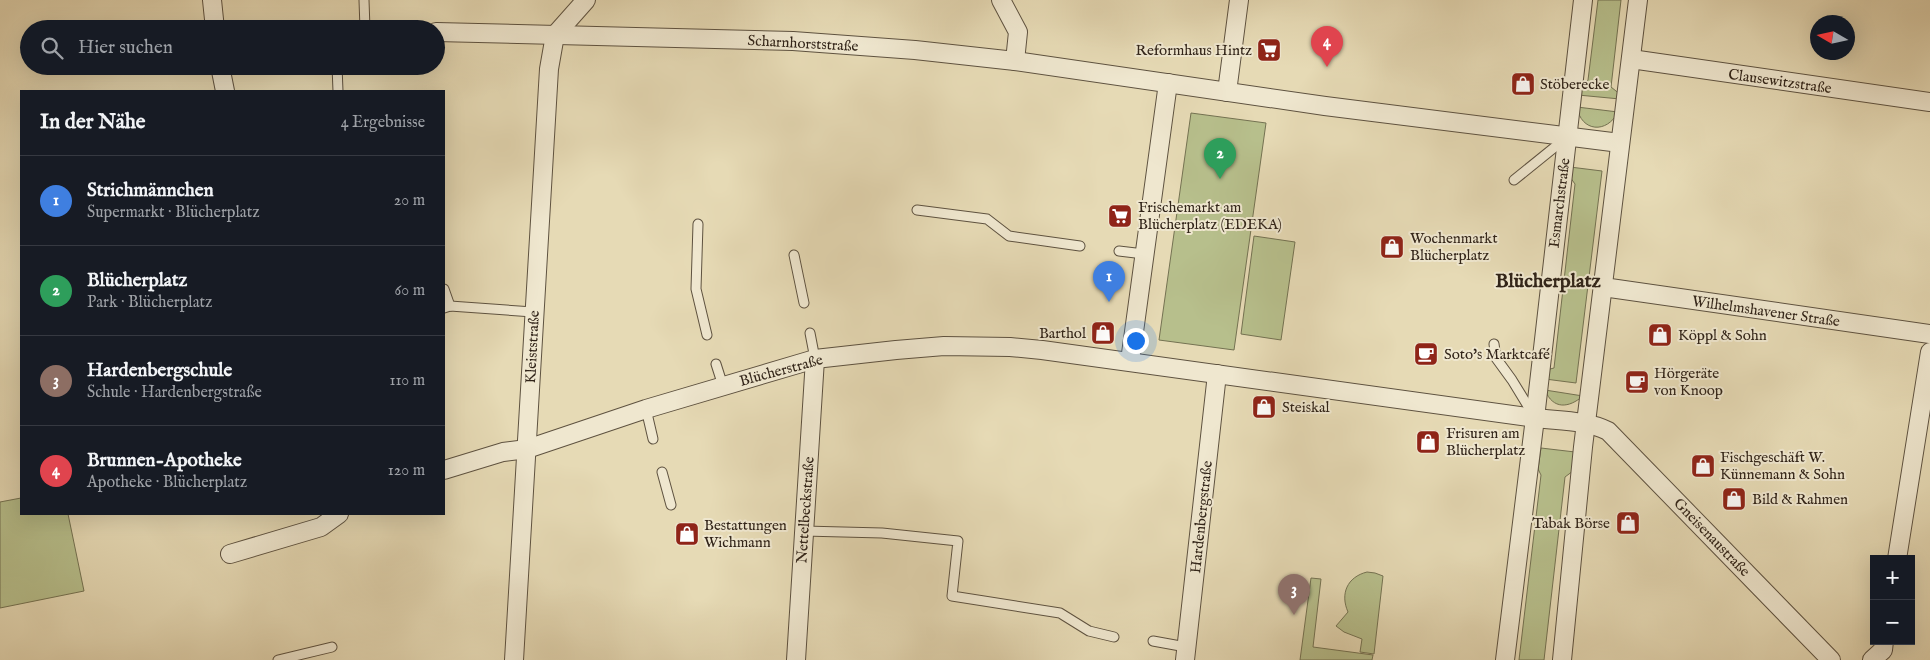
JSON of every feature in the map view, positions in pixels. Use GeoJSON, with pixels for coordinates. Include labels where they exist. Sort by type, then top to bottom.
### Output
{"type":"FeatureCollection","features":[{"type":"Feature","properties":{"kind":"street"},"geometry":{"type":"LineString","coordinates":[[212,0],[214,20]]}},
{"type":"Feature","properties":{"kind":"street"},"geometry":{"type":"LineString","coordinates":[[555,35],[586,0]]}},
{"type":"Feature","properties":{"kind":"street"},"geometry":{"type":"LineString","coordinates":[[1001,0],[1018,32],[1015,61]]}},
{"type":"Feature","properties":{"kind":"street"},"geometry":{"type":"LineString","coordinates":[[1227,92],[1238,0]]}},
{"type":"Feature","properties":{"kind":"street","name":"Esmarchstraße"},"geometry":{"type":"LineString","coordinates":[[1505,660],[1583,0]]}},
{"type":"Feature","properties":{"kind":"street"},"geometry":{"type":"LineString","coordinates":[[1562,660],[1586,424],[1638,0]]}},
{"type":"Feature","properties":{"kind":"street","name":"Scharnhorststraße"},"geometry":{"type":"LineString","coordinates":[[445,32],[793,41],[915,50],[1015,61],[1168,83]]}},
{"type":"Feature","properties":{"kind":"street","name":"Kleiststraße"},"geometry":{"type":"LineString","coordinates":[[514,660],[533,312],[549,69],[555,35]]}},
{"type":"Feature","properties":{"kind":"street","name":"Clausewitzstraße"},"geometry":{"type":"LineString","coordinates":[[1631,59],[1930,102]]}},
{"type":"Feature","properties":{"kind":"street"},"geometry":{"type":"LineString","coordinates":[[222,75],[225,90]]}},
{"type":"Feature","properties":{"kind":"street"},"geometry":{"type":"LineString","coordinates":[[1567,137],[1168,83],[1130,361],[1586,424]]}},
{"type":"Feature","properties":{"kind":"street","name":"Esmarchstraße"},"geometry":{"type":"LineString","coordinates":[[1567,137],[1620,143]]}},
{"type":"Feature","properties":{"kind":"street","name":"Wilhelmshavener Straße"},"geometry":{"type":"LineString","coordinates":[[1603,287],[1930,334]]}},
{"type":"Feature","properties":{"kind":"street","name":"Blücherstraße"},"geometry":{"type":"LineString","coordinates":[[445,470],[503,452],[527,449],[646,409],[815,359],[944,346],[1010,347],[1130,361]]}},
{"type":"Feature","properties":{"kind":"street"},"geometry":{"type":"LineString","coordinates":[[1898,555],[1924,422],[1930,352]]}},
{"type":"Feature","properties":{"kind":"street","name":"Nettelbeckstraße"},"geometry":{"type":"LineString","coordinates":[[796,660],[815,359]]}},
{"type":"Feature","properties":{"kind":"street","name":"Hardenbergstraße"},"geometry":{"type":"LineString","coordinates":[[1185,654],[1217,374]]}},
{"type":"Feature","properties":{"kind":"street","name":"Gneisenaustraße"},"geometry":{"type":"LineString","coordinates":[[1586,424],[1608,431],[1831,660]]}},
{"type":"Feature","properties":{"kind":"street"},"geometry":{"type":"LineString","coordinates":[[230,554],[321,527],[338,515]]}},
{"type":"Feature","properties":{"kind":"street"},"geometry":{"type":"LineString","coordinates":[[1872,660],[1882,650],[1883,645]]}},
{"type":"Feature","properties":{"kind":"lane"},"geometry":{"type":"LineString","coordinates":[[364,0],[365,20]]}},
{"type":"Feature","properties":{"kind":"lane"},"geometry":{"type":"LineString","coordinates":[[337,75],[338,90]]}},
{"type":"Feature","properties":{"kind":"lane"},"geometry":{"type":"LineString","coordinates":[[1514,180],[1567,137]]}},
{"type":"Feature","properties":{"kind":"lane"},"geometry":{"type":"LineString","coordinates":[[917,210],[987,219],[1008,236],[1080,246]]}},
{"type":"Feature","properties":{"kind":"lane"},"geometry":{"type":"LineString","coordinates":[[698,224],[696,289],[707,335]]}},
{"type":"Feature","properties":{"kind":"lane"},"geometry":{"type":"LineString","coordinates":[[1119,251],[1144,254]]}},
{"type":"Feature","properties":{"kind":"lane"},"geometry":{"type":"LineString","coordinates":[[794,255],[804,304]]}},
{"type":"Feature","properties":{"kind":"lane"},"geometry":{"type":"LineString","coordinates":[[447,307],[533,312]]}},
{"type":"Feature","properties":{"kind":"lane"},"geometry":{"type":"LineString","coordinates":[[810,332],[815,359]]}},
{"type":"Feature","properties":{"kind":"lane"},"geometry":{"type":"LineString","coordinates":[[1494,344],[1496,358],[1535,418]]}},
{"type":"Feature","properties":{"kind":"lane"},"geometry":{"type":"LineString","coordinates":[[716,364],[724,386]]}},
{"type":"Feature","properties":{"kind":"lane"},"geometry":{"type":"LineString","coordinates":[[646,409],[653,439]]}},
{"type":"Feature","properties":{"kind":"lane"},"geometry":{"type":"LineString","coordinates":[[662,472],[671,505]]}},
{"type":"Feature","properties":{"kind":"lane"},"geometry":{"type":"LineString","coordinates":[[804,531],[882,533],[958,541],[952,596],[1060,613],[1089,631],[1114,637]]}},
{"type":"Feature","properties":{"kind":"lane"},"geometry":{"type":"LineString","coordinates":[[1153,641],[1185,654]]}},
{"type":"Feature","properties":{"kind":"lane"},"geometry":{"type":"LineString","coordinates":[[278,660],[332,647]]}},
{"type":"Feature","properties":{"kind":"green space"},"geometry":{"type":"Polygon","coordinates":[[[1598,0],[1621,0],[1611,87],[1621,95],[1620,99],[1578,95],[1588,80],[1598,0]]]}},
{"type":"Feature","properties":{"kind":"green space"},"geometry":{"type":"Polygon","coordinates":[[[1577,107],[1618,112],[1608,124],[1595,127],[1584,121],[1579,115],[1577,107]]]}},
{"type":"Feature","properties":{"kind":"green space"},"geometry":{"type":"Polygon","coordinates":[[[1191,113],[1266,123],[1234,350],[1159,340],[1191,113]]]}},
{"type":"Feature","properties":{"kind":"green space"},"geometry":{"type":"Polygon","coordinates":[[[1570,167],[1602,171],[1576,383],[1545,379],[1546,370],[1554,368],[1575,184],[1570,177],[1570,167]]]}},
{"type":"Feature","properties":{"kind":"green space"},"geometry":{"type":"Polygon","coordinates":[[[1254,236],[1295,242],[1281,340],[1241,334],[1254,236]]]}},
{"type":"Feature","properties":{"kind":"green space"},"geometry":{"type":"Polygon","coordinates":[[[1545,390],[1583,396],[1572,403],[1562,405],[1552,401],[1545,390]]]}},
{"type":"Feature","properties":{"kind":"green space"},"geometry":{"type":"Polygon","coordinates":[[[1541,448],[1575,452],[1573,471],[1565,477],[1544,660],[1519,660],[1541,475],[1538,469],[1541,448]]]}},
{"type":"Feature","properties":{"kind":"green space"},"geometry":{"type":"Polygon","coordinates":[[[20,498],[20,515],[68,515],[84,591],[0,608],[0,502],[20,498]]]}},
{"type":"Feature","properties":{"kind":"green space"},"geometry":{"type":"Polygon","coordinates":[[[1367,572],[1383,576],[1374,654],[1360,652],[1362,639],[1344,632],[1336,626],[1348,612],[1345,599],[1347,587],[1354,578],[1367,572]]]}},
{"type":"Feature","properties":{"kind":"green space"},"geometry":{"type":"Polygon","coordinates":[[[1311,578],[1321,579],[1313,647],[1373,655],[1372,660],[1300,660],[1311,578]]]}},
{"type":"Feature","properties":{"kind":"place","name":"Reformhaus Hintz"},"geometry":{"type":"Point","coordinates":[1269,50]}},
{"type":"Feature","properties":{"kind":"place","name":"Brunnen-Apotheke"},"geometry":{"type":"Point","coordinates":[1327,67]}},
{"type":"Feature","properties":{"kind":"place","name":"Stöberecke"},"geometry":{"type":"Point","coordinates":[1523,84]}},
{"type":"Feature","properties":{"kind":"place","name":"Blücherplatz"},"geometry":{"type":"Point","coordinates":[1220,179]}},
{"type":"Feature","properties":{"kind":"place","name":"Frischemarkt am Blücherplatz (EDEKA)"},"geometry":{"type":"Point","coordinates":[1120,216]}},
{"type":"Feature","properties":{"kind":"place","name":"Wochenmarkt Blücherplatz"},"geometry":{"type":"Point","coordinates":[1392,247]}},
{"type":"Feature","properties":{"kind":"place","name":"Strichmännchen"},"geometry":{"type":"Point","coordinates":[1109,302]}},
{"type":"Feature","properties":{"kind":"place","name":"Barthol"},"geometry":{"type":"Point","coordinates":[1103,333]}},
{"type":"Feature","properties":{"kind":"place","name":"Köppl & Sohn"},"geometry":{"type":"Point","coordinates":[1660,335]}},
{"type":"Feature","properties":{"kind":"place","name":"Soto's Marktcafé"},"geometry":{"type":"Point","coordinates":[1426,354]}},
{"type":"Feature","properties":{"kind":"place","name":"Hörgeräte von Knoop"},"geometry":{"type":"Point","coordinates":[1637,382]}},
{"type":"Feature","properties":{"kind":"place","name":"Steiskal"},"geometry":{"type":"Point","coordinates":[1264,407]}},
{"type":"Feature","properties":{"kind":"place","name":"Frisuren am Blücherplatz"},"geometry":{"type":"Point","coordinates":[1428,442]}},
{"type":"Feature","properties":{"kind":"place","name":"Fischgeschäft W. Künnemann & Sohn"},"geometry":{"type":"Point","coordinates":[1703,466]}},
{"type":"Feature","properties":{"kind":"place","name":"Bild & Rahmen"},"geometry":{"type":"Point","coordinates":[1734,499]}},
{"type":"Feature","properties":{"kind":"place","name":"Tabak Börse"},"geometry":{"type":"Point","coordinates":[1628,523]}},
{"type":"Feature","properties":{"kind":"place","name":"Bestattungen Wichmann"},"geometry":{"type":"Point","coordinates":[687,534]}},
{"type":"Feature","properties":{"kind":"place","name":"Hardenbergschule"},"geometry":{"type":"Point","coordinates":[1294,615]}},
{"type":"Feature","properties":{"kind":"district","name":"Blücherplatz"},"geometry":{"type":"Point","coordinates":[1548,280]}}]}
